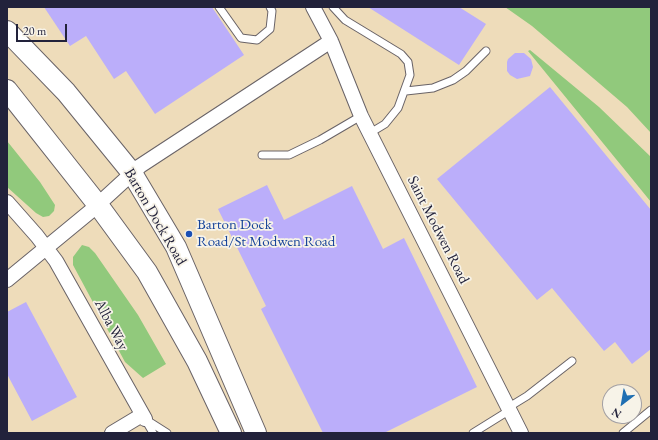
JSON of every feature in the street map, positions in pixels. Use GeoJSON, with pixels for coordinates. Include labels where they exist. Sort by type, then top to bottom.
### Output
{"type":"FeatureCollection","features":[{"type":"Feature","properties":{"kind":"main road","name":"Barton Dock Road"},"geometry":{"type":"LineString","coordinates":[[7,30],[66,92],[132,173],[176,247],[256,433]]}},
{"type":"Feature","properties":{"kind":"main road"},"geometry":{"type":"LineString","coordinates":[[7,90],[98,205],[147,272],[197,361],[231,433]]}},
{"type":"Feature","properties":{"kind":"street","name":"Saint Modwen Road"},"geometry":{"type":"LineString","coordinates":[[313,7],[331,41],[361,116],[521,433]]}},
{"type":"Feature","properties":{"kind":"street"},"geometry":{"type":"LineString","coordinates":[[7,280],[98,205],[140,166],[331,41]]}},
{"type":"Feature","properties":{"kind":"street","name":"Alba Way"},"geometry":{"type":"LineString","coordinates":[[7,202],[46,248],[64,274],[144,417]]}},
{"type":"Feature","properties":{"kind":"street"},"geometry":{"type":"LineString","coordinates":[[112,433],[144,417]]}},
{"type":"Feature","properties":{"kind":"lane"},"geometry":{"type":"LineString","coordinates":[[219,7],[241,38],[257,40],[270,28],[272,11],[270,7]]}},
{"type":"Feature","properties":{"kind":"lane"},"geometry":{"type":"LineString","coordinates":[[333,7],[345,20],[401,54],[408,62],[410,75],[406,91],[398,108],[385,124],[370,133]]}},
{"type":"Feature","properties":{"kind":"lane"},"geometry":{"type":"LineString","coordinates":[[406,91],[433,88],[452,80],[466,71],[486,51]]}},
{"type":"Feature","properties":{"kind":"lane"},"geometry":{"type":"LineString","coordinates":[[262,155],[289,155],[320,140],[361,116]]}},
{"type":"Feature","properties":{"kind":"lane"},"geometry":{"type":"LineString","coordinates":[[474,433],[527,396],[572,361]]}},
{"type":"Feature","properties":{"kind":"lane"},"geometry":{"type":"LineString","coordinates":[[623,433],[651,410]]}},
{"type":"Feature","properties":{"kind":"lane"},"geometry":{"type":"LineString","coordinates":[[144,417],[153,433]]}},
{"type":"Feature","properties":{"kind":"lane"},"geometry":{"type":"LineString","coordinates":[[144,417],[167,433]]}},
{"type":"Feature","properties":{"kind":"green space"},"geometry":{"type":"Polygon","coordinates":[[[505,7],[651,7],[651,133],[627,107],[532,26],[505,7]]]}},
{"type":"Feature","properties":{"kind":"green space"},"geometry":{"type":"Polygon","coordinates":[[[530,50],[599,107],[651,157],[651,202],[528,51],[530,50]]]}},
{"type":"Feature","properties":{"kind":"green space"},"geometry":{"type":"Polygon","coordinates":[[[7,141],[40,182],[55,205],[54,211],[49,216],[43,217],[36,213],[7,187],[7,141]]]}},
{"type":"Feature","properties":{"kind":"green space"},"geometry":{"type":"Polygon","coordinates":[[[82,245],[89,247],[95,253],[138,315],[166,364],[143,378],[125,362],[73,265],[73,257],[82,245]]]}},
{"type":"Feature","properties":{"kind":"building"},"geometry":{"type":"Polygon","coordinates":[[[44,7],[212,7],[244,55],[155,114],[126,71],[114,79],[86,36],[70,46],[44,7]]]}},
{"type":"Feature","properties":{"kind":"building"},"geometry":{"type":"Polygon","coordinates":[[[368,7],[459,7],[486,24],[459,65],[368,7]]]}},
{"type":"Feature","properties":{"kind":"building"},"geometry":{"type":"Polygon","coordinates":[[[515,53],[524,53],[531,59],[533,67],[530,76],[517,79],[510,75],[507,71],[508,59],[515,53]]]}},
{"type":"Feature","properties":{"kind":"building"},"geometry":{"type":"Polygon","coordinates":[[[550,87],[651,210],[651,349],[632,364],[615,342],[604,351],[552,288],[537,300],[437,179],[550,87]]]}},
{"type":"Feature","properties":{"kind":"building"},"geometry":{"type":"Polygon","coordinates":[[[267,185],[284,220],[352,186],[383,249],[404,238],[477,387],[384,433],[323,433],[261,309],[266,306],[218,209],[267,185]]]}},
{"type":"Feature","properties":{"kind":"building"},"geometry":{"type":"Polygon","coordinates":[[[26,302],[77,397],[32,421],[7,374],[7,312],[26,302]]]}},
{"type":"Feature","properties":{"kind":"place","name":"Barton Dock Road/St Modwen Road"},"geometry":{"type":"Point","coordinates":[189,234]}}]}
